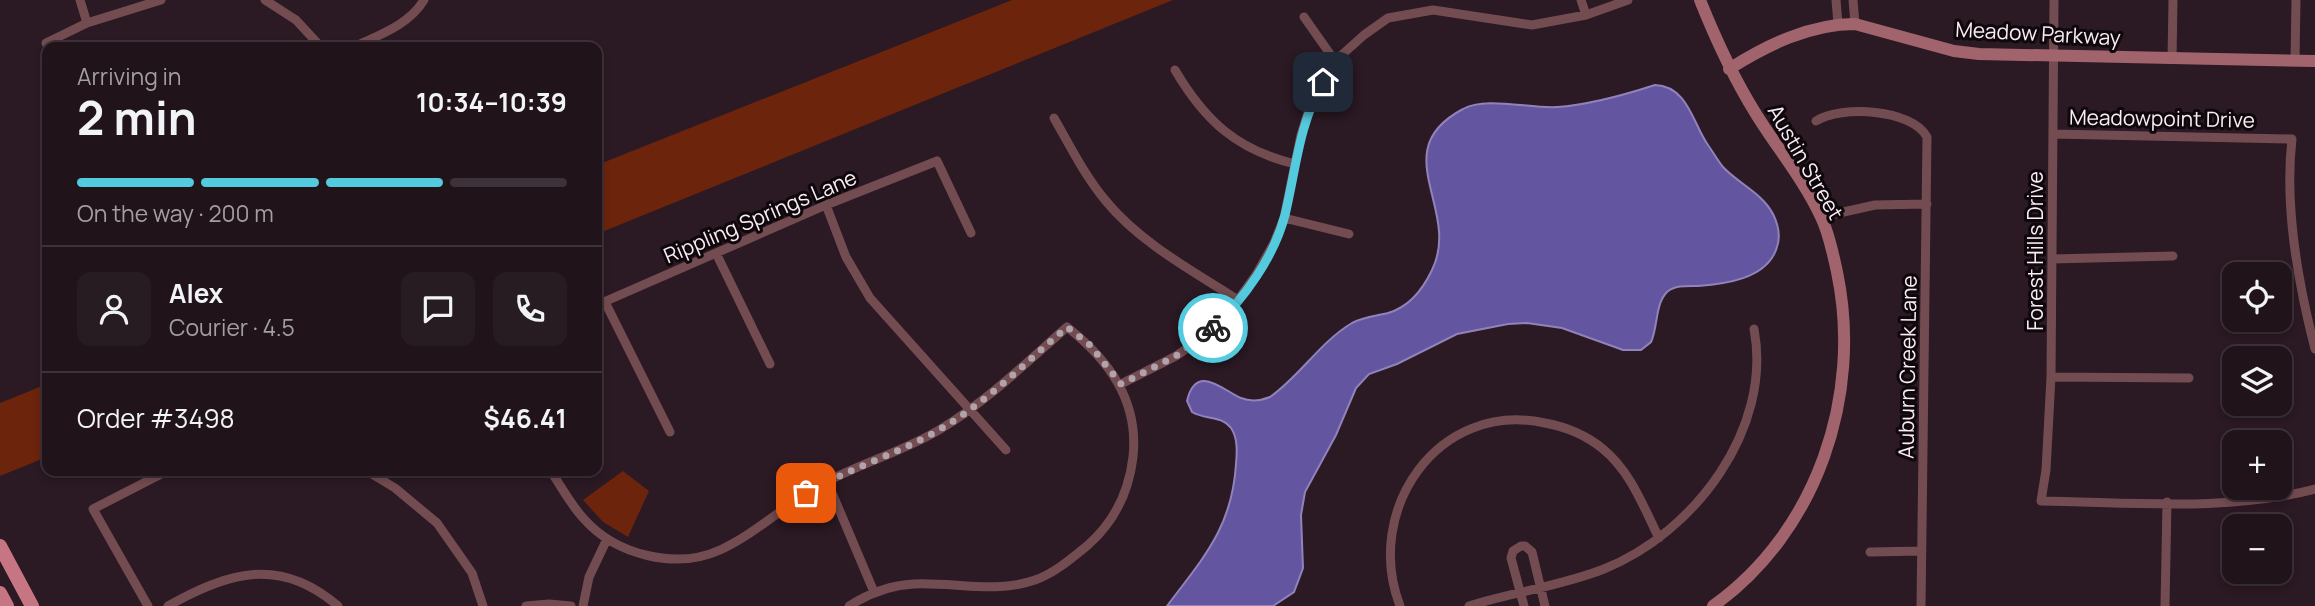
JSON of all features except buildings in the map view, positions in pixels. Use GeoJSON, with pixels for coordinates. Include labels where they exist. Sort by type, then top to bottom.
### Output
{"type":"FeatureCollection","features":[{"type":"Feature","properties":{"kind":"main road"},"geometry":{"type":"LineString","coordinates":[[0,546],[32,606]]}},
{"type":"Feature","properties":{"kind":"main road"},"geometry":{"type":"LineString","coordinates":[[0,593],[7,606]]}},
{"type":"Feature","properties":{"kind":"street"},"geometry":{"type":"LineString","coordinates":[[80,0],[88,23]]}},
{"type":"Feature","properties":{"kind":"street"},"geometry":{"type":"LineString","coordinates":[[53,42],[88,23],[161,0]]}},
{"type":"Feature","properties":{"kind":"street"},"geometry":{"type":"LineString","coordinates":[[265,0],[296,20],[316,42]]}},
{"type":"Feature","properties":{"kind":"street"},"geometry":{"type":"LineString","coordinates":[[364,42],[398,25],[419,8],[424,0]]}},
{"type":"Feature","properties":{"kind":"street"},"geometry":{"type":"LineString","coordinates":[[1581,0],[1586,15]]}},
{"type":"Feature","properties":{"kind":"street"},"geometry":{"type":"LineString","coordinates":[[1121,384],[1168,361],[1196,342],[1216,325],[1256,275],[1284,218],[1311,103],[1335,61],[1364,35],[1388,18],[1432,5],[1532,25],[1586,15],[1628,0]]}},
{"type":"Feature","properties":{"kind":"street","name":"Austin Street"},"geometry":{"type":"LineString","coordinates":[[1700,0],[1729,69],[1822,217],[1842,295],[1845,349],[1842,391],[1836,422],[1808,492],[1773,548],[1745,578],[1713,606]]}},
{"type":"Feature","properties":{"kind":"street"},"geometry":{"type":"LineString","coordinates":[[1836,0],[1838,24]]}},
{"type":"Feature","properties":{"kind":"street"},"geometry":{"type":"LineString","coordinates":[[1853,0],[1855,24]]}},
{"type":"Feature","properties":{"kind":"street","name":"Forest Hills Drive"},"geometry":{"type":"LineString","coordinates":[[2054,0],[2051,377],[2046,470],[2041,501],[2167,502]]}},
{"type":"Feature","properties":{"kind":"street"},"geometry":{"type":"LineString","coordinates":[[2172,59],[2173,0]]}},
{"type":"Feature","properties":{"kind":"street"},"geometry":{"type":"LineString","coordinates":[[2295,61],[2296,0]]}},
{"type":"Feature","properties":{"kind":"street"},"geometry":{"type":"LineString","coordinates":[[1304,17],[1335,61]]}},
{"type":"Feature","properties":{"kind":"street","name":"Meadow Parkway"},"geometry":{"type":"LineString","coordinates":[[1729,69],[1756,51],[1786,37],[1838,24],[1855,24],[1954,51],[2315,61]]}},
{"type":"Feature","properties":{"kind":"street"},"geometry":{"type":"LineString","coordinates":[[1175,70],[1204,114],[1225,132],[1244,146],[1268,157],[1295,164]]}},
{"type":"Feature","properties":{"kind":"street","name":"Auburn Creek Lane"},"geometry":{"type":"LineString","coordinates":[[1816,121],[1838,112],[1867,111],[1891,116],[1923,130],[1928,145],[1921,606]]}},
{"type":"Feature","properties":{"kind":"street"},"geometry":{"type":"LineString","coordinates":[[1055,118],[1074,154],[1106,201],[1168,254],[1238,300]]}},
{"type":"Feature","properties":{"kind":"street","name":"Meadowpoint Drive"},"geometry":{"type":"LineString","coordinates":[[2053,134],[2292,139],[2291,200],[2296,252],[2315,349]]}},
{"type":"Feature","properties":{"kind":"street","name":"Rippling Springs Lane"},"geometry":{"type":"LineString","coordinates":[[602,303],[826,205],[937,161],[971,233]]}},
{"type":"Feature","properties":{"kind":"street"},"geometry":{"type":"LineString","coordinates":[[1822,217],[1875,205],[1927,204]]}},
{"type":"Feature","properties":{"kind":"street"},"geometry":{"type":"LineString","coordinates":[[826,205],[846,257],[870,298],[1006,450]]}},
{"type":"Feature","properties":{"kind":"street"},"geometry":{"type":"LineString","coordinates":[[1284,218],[1349,234]]}},
{"type":"Feature","properties":{"kind":"street"},"geometry":{"type":"LineString","coordinates":[[716,253],[770,365]]}},
{"type":"Feature","properties":{"kind":"street"},"geometry":{"type":"LineString","coordinates":[[2052,259],[2173,256]]}},
{"type":"Feature","properties":{"kind":"street"},"geometry":{"type":"LineString","coordinates":[[602,305],[670,432]]}},
{"type":"Feature","properties":{"kind":"street"},"geometry":{"type":"LineString","coordinates":[[554,476],[585,520],[607,539],[635,552],[655,557],[674,559],[709,554],[755,529],[827,481],[913,444],[971,409],[1067,327],[1089,344],[1121,384],[1133,420],[1134,443],[1127,486],[1119,505],[1096,538],[1050,573],[1017,585],[980,588],[912,584],[874,592],[849,606]]}},
{"type":"Feature","properties":{"kind":"street"},"geometry":{"type":"LineString","coordinates":[[1469,606],[1602,570],[1630,557],[1659,538],[1706,494],[1728,461],[1750,405],[1758,366],[1754,329]]}},
{"type":"Feature","properties":{"kind":"street"},"geometry":{"type":"LineString","coordinates":[[2051,377],[2189,378]]}},
{"type":"Feature","properties":{"kind":"street"},"geometry":{"type":"LineString","coordinates":[[1400,606],[1391,571],[1390,540],[1393,521],[1406,487],[1422,464],[1447,442],[1464,432],[1493,423],[1523,419],[1539,421],[1574,431],[1591,440],[1623,470],[1659,538]]}},
{"type":"Feature","properties":{"kind":"street"},"geometry":{"type":"LineString","coordinates":[[148,606],[93,509],[157,476]]}},
{"type":"Feature","properties":{"kind":"street"},"geometry":{"type":"LineString","coordinates":[[375,476],[395,488],[437,523],[472,573],[483,606]]}},
{"type":"Feature","properties":{"kind":"street"},"geometry":{"type":"LineString","coordinates":[[827,481],[874,592]]}},
{"type":"Feature","properties":{"kind":"street"},"geometry":{"type":"LineString","coordinates":[[2165,606],[2167,502],[2206,503],[2285,497],[2315,489]]}},
{"type":"Feature","properties":{"kind":"street"},"geometry":{"type":"LineString","coordinates":[[583,606],[589,577],[607,539]]}},
{"type":"Feature","properties":{"kind":"street"},"geometry":{"type":"LineString","coordinates":[[1524,606],[1511,558],[1513,551],[1521,546],[1532,552],[1545,606]]}},
{"type":"Feature","properties":{"kind":"street"},"geometry":{"type":"LineString","coordinates":[[1870,552],[1922,551]]}},
{"type":"Feature","properties":{"kind":"street"},"geometry":{"type":"LineString","coordinates":[[167,606],[194,591],[232,577],[270,573],[300,582],[338,606]]}},
{"type":"Feature","properties":{"kind":"street"},"geometry":{"type":"LineString","coordinates":[[526,606],[571,606]]}},
{"type":"Feature","properties":{"kind":"shaded area"},"geometry":{"type":"Polygon","coordinates":[[[1012,0],[1173,0],[602,232],[602,163],[1012,0]]]}},
{"type":"Feature","properties":{"kind":"shaded area"},"geometry":{"type":"Polygon","coordinates":[[[1655,85],[1666,87],[1682,99],[1723,167],[1757,194],[1773,214],[1779,236],[1778,246],[1771,260],[1754,274],[1743,278],[1720,284],[1682,286],[1667,292],[1660,303],[1651,342],[1641,350],[1623,350],[1562,328],[1527,323],[1508,324],[1457,334],[1397,364],[1369,374],[1356,388],[1336,435],[1305,492],[1301,515],[1303,568],[1294,592],[1273,606],[1167,606],[1204,557],[1222,524],[1229,506],[1237,455],[1235,436],[1227,424],[1192,412],[1187,401],[1191,389],[1204,381],[1248,400],[1270,397],[1320,349],[1352,323],[1396,310],[1414,296],[1432,270],[1439,247],[1438,225],[1426,162],[1429,143],[1440,125],[1463,109],[1483,103],[1569,106],[1607,99],[1655,85]]]}},
{"type":"Feature","properties":{"kind":"shaded area"},"geometry":{"type":"Polygon","coordinates":[[[42,386],[42,459],[0,476],[0,403],[42,386]]]}},
{"type":"Feature","properties":{"kind":"shaded area"},"geometry":{"type":"Polygon","coordinates":[[[623,471],[649,491],[628,537],[603,522],[583,500],[623,471]]]}},
{"type":"Feature","properties":{"kind":"way so far"},"geometry":{"type":"LineString","coordinates":[[806,493],[939,430],[987,398],[1067,327],[1089,344],[1121,384],[1176,356],[1213,328]]}},
{"type":"Feature","properties":{"kind":"route"},"geometry":{"type":"LineString","coordinates":[[1213,328],[1256,275],[1274,243],[1284,218],[1301,135],[1311,103],[1323,82]]}}]}
